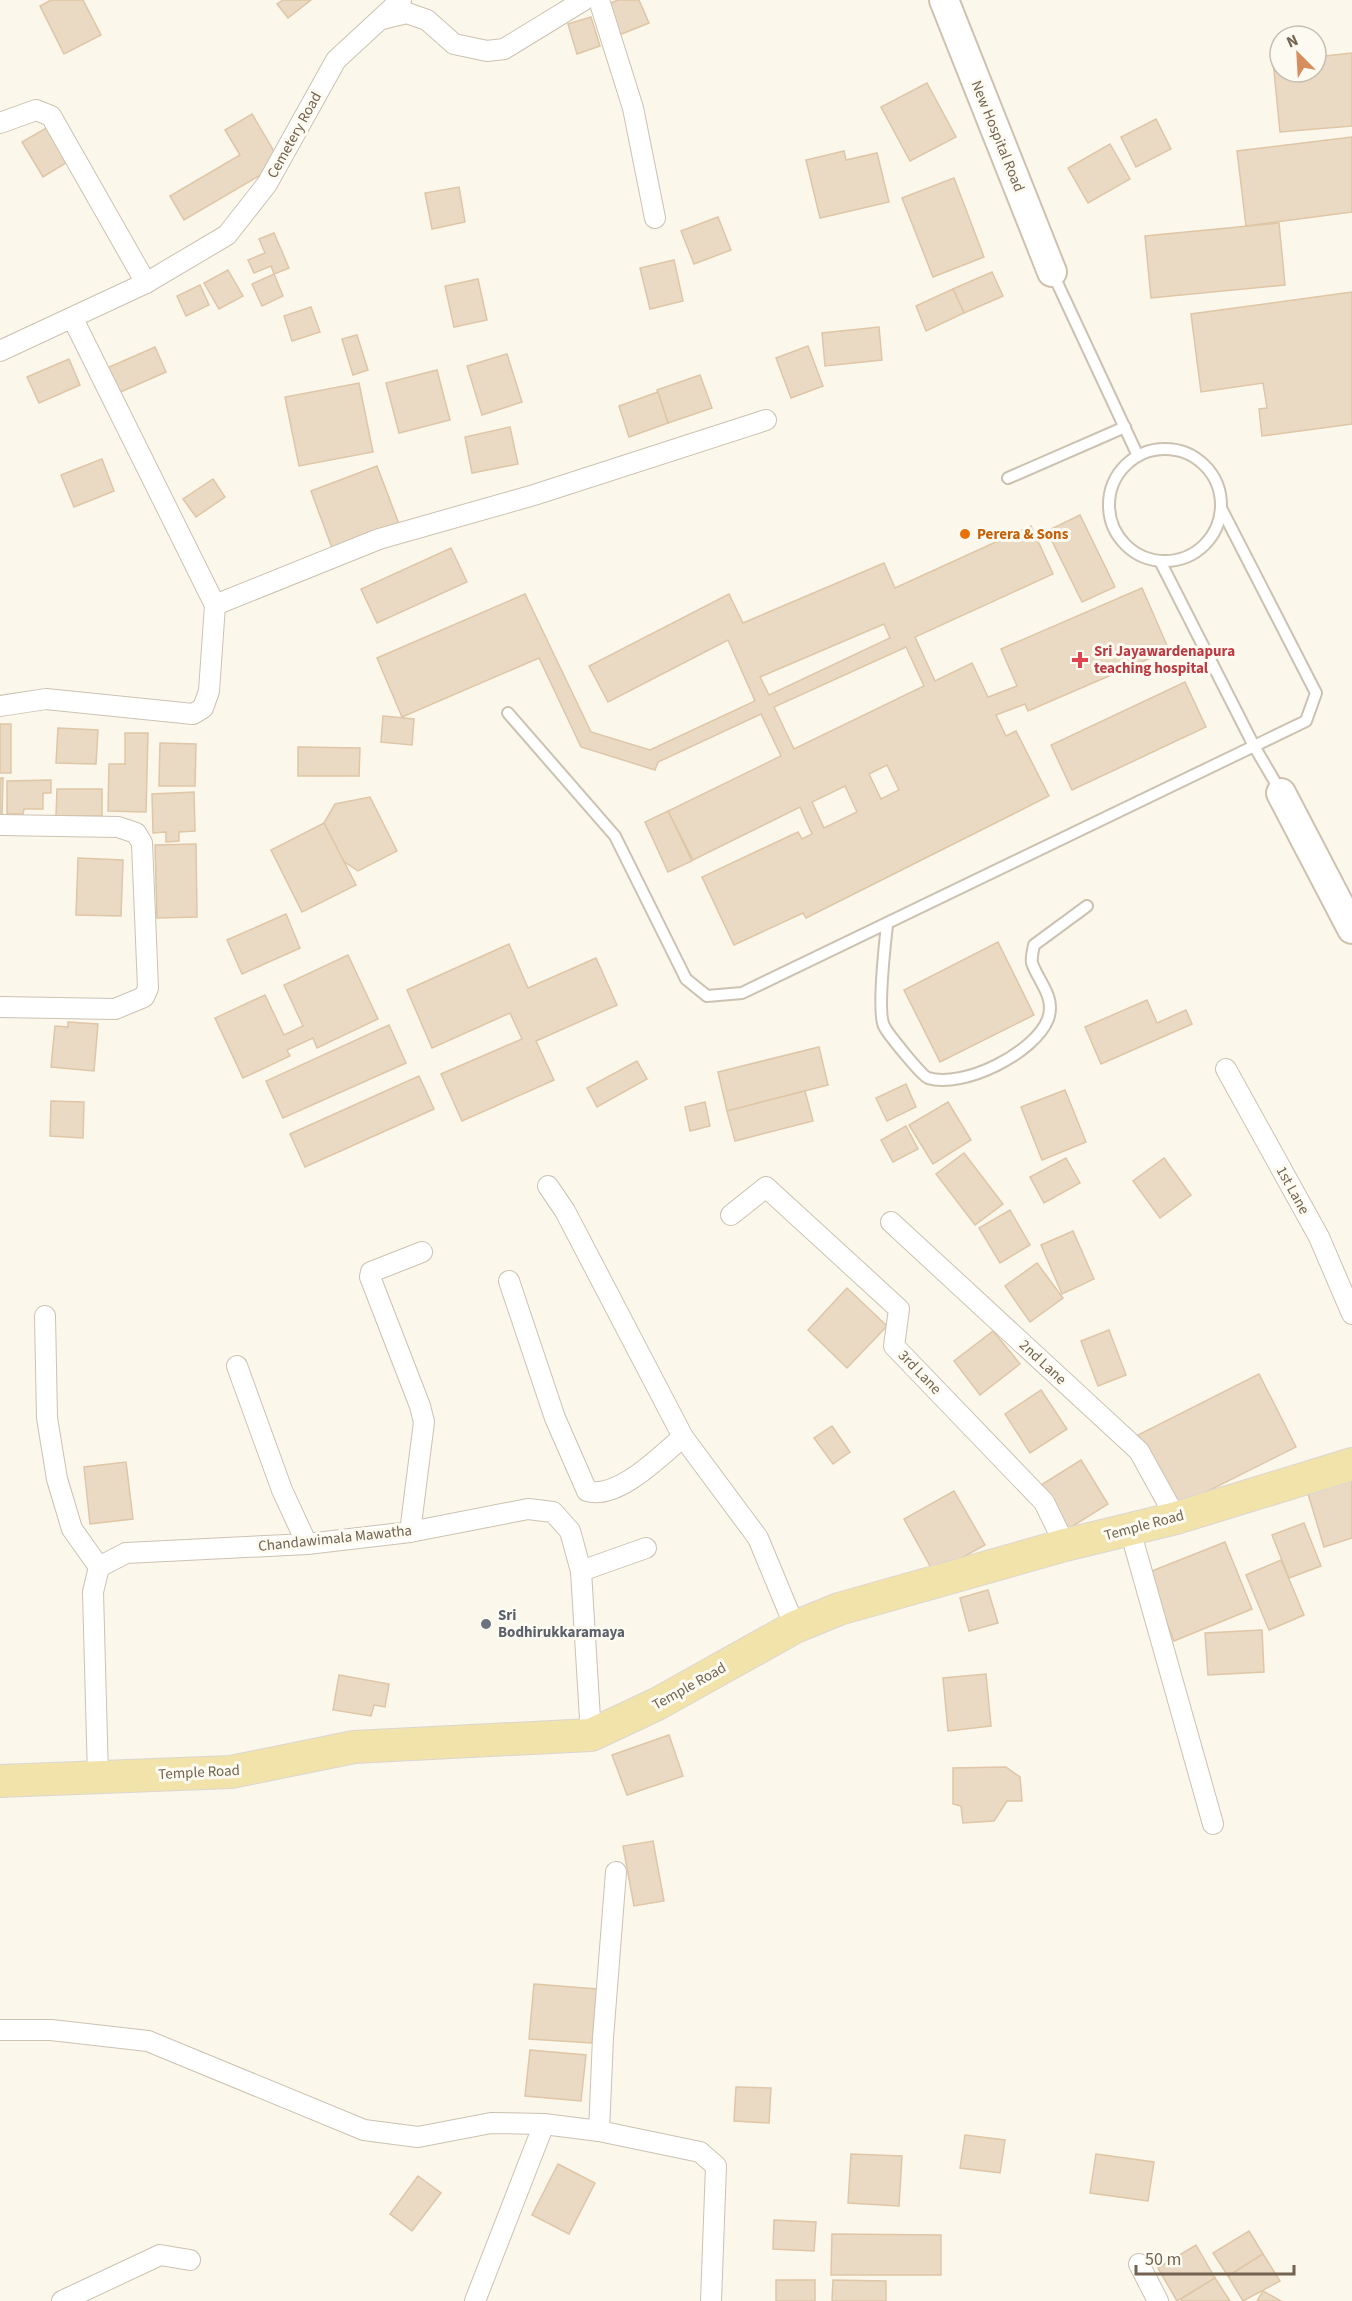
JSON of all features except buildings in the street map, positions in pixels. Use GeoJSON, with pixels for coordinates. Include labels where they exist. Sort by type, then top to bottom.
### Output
{"type":"FeatureCollection","features":[{"type":"Feature","properties":{"kind":"main road","name":"New Hospital Road"},"geometry":{"type":"LineString","coordinates":[[944,0],[1052,272]]}},
{"type":"Feature","properties":{"kind":"main road"},"geometry":{"type":"LineString","coordinates":[[1281,793],[1352,929]]}},
{"type":"Feature","properties":{"kind":"main road","name":"Temple Road"},"geometry":{"type":"LineString","coordinates":[[0,1781],[231,1772],[354,1748],[591,1735],[657,1704],[795,1628],[839,1609],[1065,1545],[1176,1518],[1352,1464]]}},
{"type":"Feature","properties":{"kind":"street","name":"Cemetery Road"},"geometry":{"type":"LineString","coordinates":[[0,351],[73,319],[146,283],[227,235],[267,184],[336,60],[401,0]]}},
{"type":"Feature","properties":{"kind":"street"},"geometry":{"type":"LineString","coordinates":[[382,19],[407,14],[427,20],[454,44],[487,51],[504,48],[584,0]]}},
{"type":"Feature","properties":{"kind":"street"},"geometry":{"type":"LineString","coordinates":[[598,0],[633,108],[655,218]]}},
{"type":"Feature","properties":{"kind":"street"},"geometry":{"type":"LineString","coordinates":[[0,123],[36,110],[51,116],[146,283]]}},
{"type":"Feature","properties":{"kind":"street"},"geometry":{"type":"LineString","coordinates":[[0,706],[46,699],[192,714],[203,708],[209,691],[215,605],[73,319]]}},
{"type":"Feature","properties":{"kind":"street"},"geometry":{"type":"LineString","coordinates":[[215,605],[379,539],[534,495],[766,420]]}},
{"type":"Feature","properties":{"kind":"street"},"geometry":{"type":"LineString","coordinates":[[0,825],[118,827],[136,833],[142,843],[148,988],[144,997],[115,1009],[0,1007]]}},
{"type":"Feature","properties":{"kind":"street","name":"1st Lane"},"geometry":{"type":"LineString","coordinates":[[1226,1069],[1319,1237],[1352,1314]]}},
{"type":"Feature","properties":{"kind":"street"},"geometry":{"type":"LineString","coordinates":[[548,1186],[566,1211],[683,1437],[758,1538],[795,1628]]}},
{"type":"Feature","properties":{"kind":"street","name":"3rd Lane"},"geometry":{"type":"LineString","coordinates":[[731,1215],[766,1187],[899,1309],[894,1346],[1044,1502],[1065,1545]]}},
{"type":"Feature","properties":{"kind":"street","name":"2nd Lane"},"geometry":{"type":"LineString","coordinates":[[891,1222],[1139,1451],[1176,1518]]}},
{"type":"Feature","properties":{"kind":"street"},"geometry":{"type":"LineString","coordinates":[[410,1532],[424,1422],[420,1406],[370,1277],[371,1272],[422,1252]]}},
{"type":"Feature","properties":{"kind":"street"},"geometry":{"type":"LineString","coordinates":[[509,1281],[555,1418],[587,1491],[597,1494],[628,1482],[683,1437]]}},
{"type":"Feature","properties":{"kind":"street"},"geometry":{"type":"LineString","coordinates":[[45,1316],[47,1418],[57,1479],[72,1529],[99,1568],[93,1592],[98,1777]]}},
{"type":"Feature","properties":{"kind":"street"},"geometry":{"type":"LineString","coordinates":[[237,1366],[282,1490],[308,1544]]}},
{"type":"Feature","properties":{"kind":"street","name":"Chandawimala Mawatha"},"geometry":{"type":"LineString","coordinates":[[99,1568],[126,1553],[308,1544],[410,1532],[528,1509],[553,1512],[570,1531],[580,1571],[591,1735]]}},
{"type":"Feature","properties":{"kind":"street"},"geometry":{"type":"LineString","coordinates":[[1130,1530],[1214,1824]]}},
{"type":"Feature","properties":{"kind":"street"},"geometry":{"type":"LineString","coordinates":[[580,1571],[646,1548]]}},
{"type":"Feature","properties":{"kind":"street"},"geometry":{"type":"LineString","coordinates":[[599,2132],[603,2038],[616,1872]]}},
{"type":"Feature","properties":{"kind":"street"},"geometry":{"type":"LineString","coordinates":[[0,2030],[51,2030],[148,2041],[364,2130],[418,2137],[490,2123],[544,2124],[599,2132],[700,2152],[716,2166],[711,2301]]}},
{"type":"Feature","properties":{"kind":"street"},"geometry":{"type":"LineString","coordinates":[[475,2301],[544,2124]]}},
{"type":"Feature","properties":{"kind":"street"},"geometry":{"type":"LineString","coordinates":[[62,2301],[160,2255],[190,2260]]}},
{"type":"Feature","properties":{"kind":"street"},"geometry":{"type":"LineString","coordinates":[[1139,2264],[1158,2301]]}},
{"type":"Feature","properties":{"kind":"lane"},"geometry":{"type":"LineString","coordinates":[[1052,272],[1138,456]]}},
{"type":"Feature","properties":{"kind":"lane"},"geometry":{"type":"LineString","coordinates":[[1008,478],[1125,427]]}},
{"type":"Feature","properties":{"kind":"lane"},"geometry":{"type":"LineString","coordinates":[[1171,449],[1187,453],[1202,463],[1213,475],[1219,491],[1221,508],[1217,525],[1208,541],[1194,553],[1178,559],[1160,561],[1142,557],[1127,547],[1116,533],[1110,516],[1108,499],[1114,481],[1124,466],[1138,456],[1154,450],[1171,449]]}},
{"type":"Feature","properties":{"kind":"lane"},"geometry":{"type":"LineString","coordinates":[[508,713],[615,836],[686,979],[707,996],[742,993],[1306,721],[1316,693],[1221,508]]}},
{"type":"Feature","properties":{"kind":"lane"},"geometry":{"type":"LineString","coordinates":[[1160,561],[1254,746],[1281,793]]}},
{"type":"Feature","properties":{"kind":"lane"},"geometry":{"type":"LineString","coordinates":[[886,925],[882,978],[883,1025],[925,1077],[947,1082],[992,1068],[1030,1044],[1048,1018],[1049,996],[1031,961],[1034,945],[1088,906]]}},
{"type":"Feature","properties":{"kind":"place","name":"Perera & Sons"},"geometry":{"type":"Point","coordinates":[965,534]}},
{"type":"Feature","properties":{"kind":"place","name":"Sri Jayawardenapura teaching hospital"},"geometry":{"type":"Point","coordinates":[1080,660]}},
{"type":"Feature","properties":{"kind":"place","name":"Sri Bodhirukkaramaya"},"geometry":{"type":"Point","coordinates":[486,1624]}}]}
